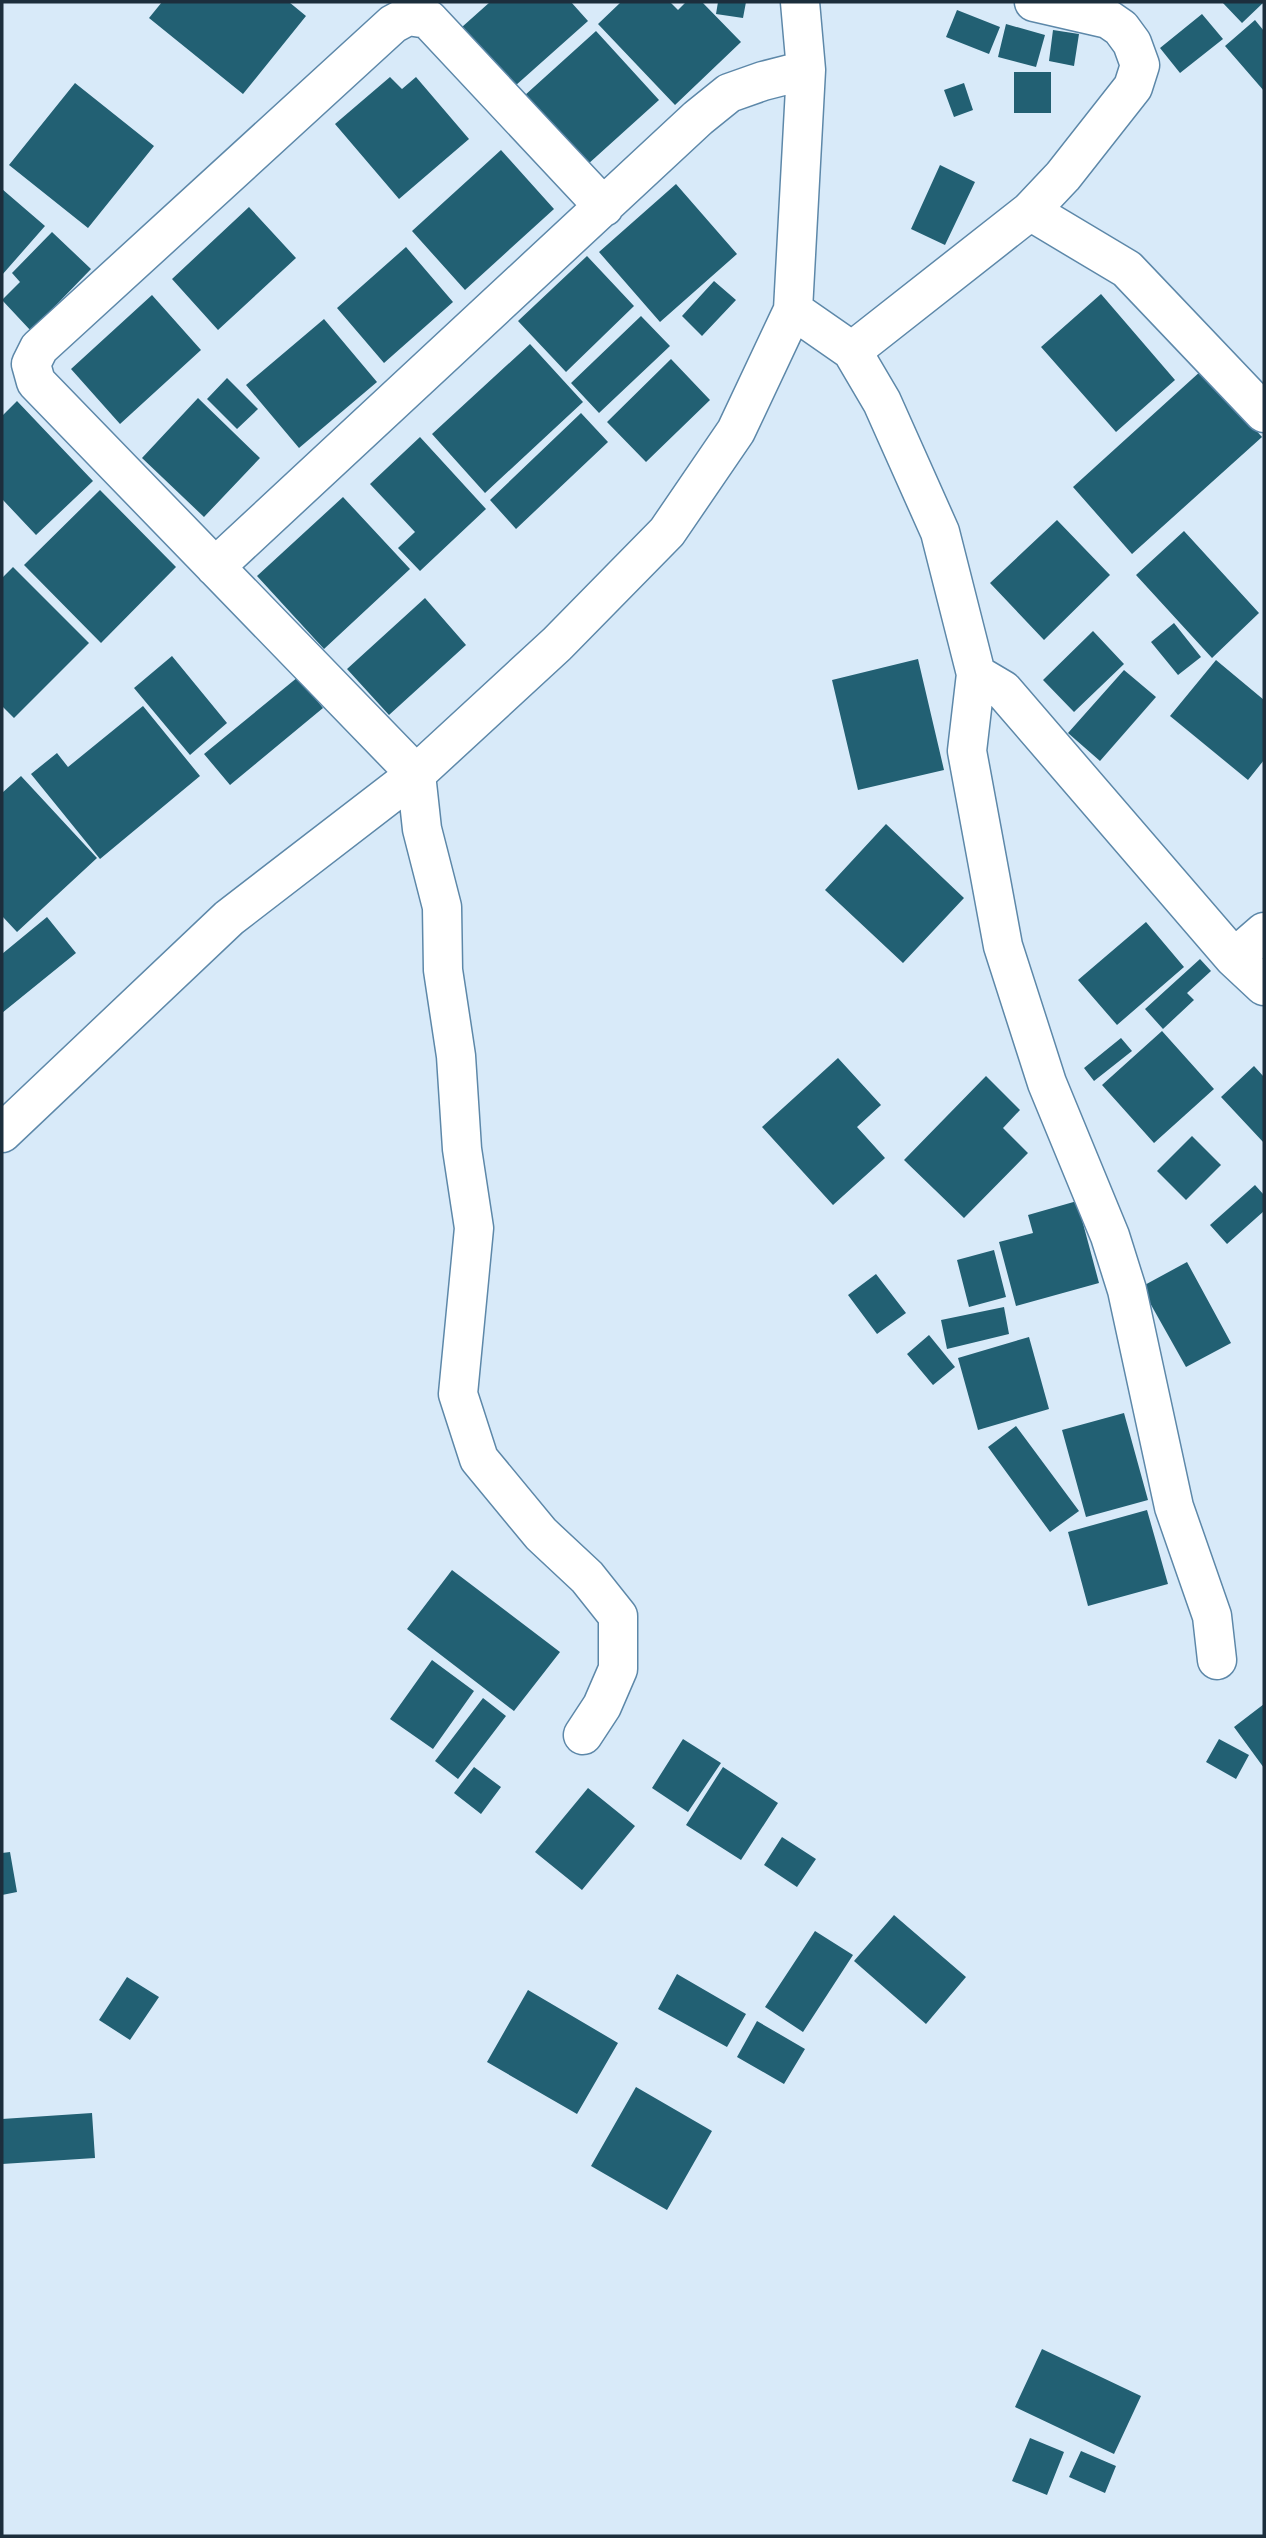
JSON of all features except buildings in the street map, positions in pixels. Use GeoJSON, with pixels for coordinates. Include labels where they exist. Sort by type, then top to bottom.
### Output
{"type":"FeatureCollection","features":[{"type":"Feature","properties":{"kind":"street"},"geometry":{"type":"LineString","coordinates":[[2,1133],[229,918],[416,774],[557,644],[667,532],[736,431],[793,310],[806,70],[800,2]]}},
{"type":"Feature","properties":{"kind":"street"},"geometry":{"type":"LineString","coordinates":[[852,351],[1030,211],[1105,125],[1133,88],[1140,65],[1132,43],[1121,28],[1108,19],[1034,2]]}},
{"type":"Feature","properties":{"kind":"street"},"geometry":{"type":"LineString","coordinates":[[583,1735],[602,1706],[618,1669],[618,1616],[587,1577],[541,1534],[479,1459],[458,1394],[474,1227],[462,1149],[456,1056],[443,970],[442,907],[422,829],[416,774],[36,382],[31,364],[39,348],[393,24],[408,16],[428,19],[604,207]]}},
{"type":"Feature","properties":{"kind":"street"},"geometry":{"type":"LineString","coordinates":[[215,567],[698,118],[729,93],[806,70]]}},
{"type":"Feature","properties":{"kind":"street"},"geometry":{"type":"LineString","coordinates":[[1030,211],[1127,269],[1264,413]]}},
{"type":"Feature","properties":{"kind":"street"},"geometry":{"type":"LineString","coordinates":[[793,310],[852,351],[882,401],[940,532],[976,674],[967,751],[1003,946],[1047,1083],[1110,1236],[1127,1290],[1174,1507],[1212,1616],[1217,1660]]}},
{"type":"Feature","properties":{"kind":"street"},"geometry":{"type":"LineString","coordinates":[[976,674],[1003,690],[1234,958],[1264,986]]}},
{"type":"Feature","properties":{"kind":"street"},"geometry":{"type":"LineString","coordinates":[[1234,958],[1264,932]]}}]}
